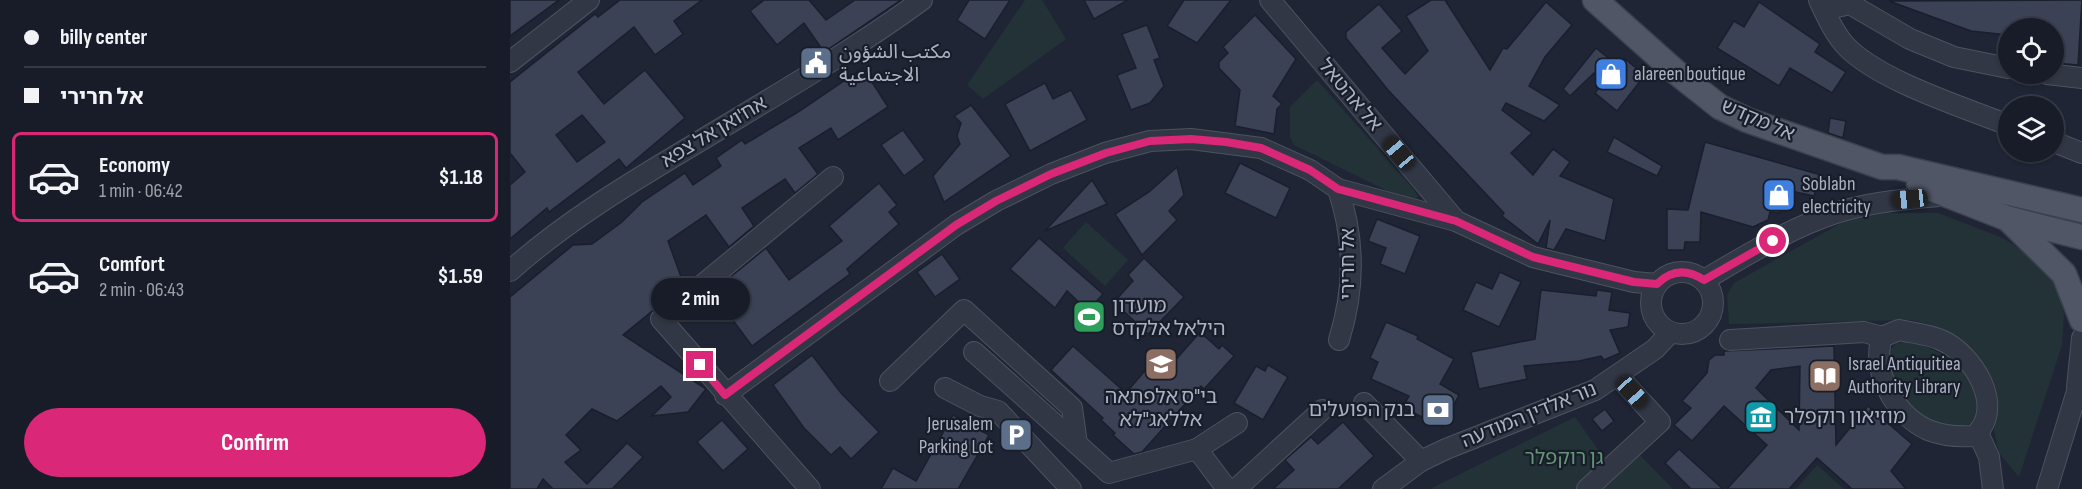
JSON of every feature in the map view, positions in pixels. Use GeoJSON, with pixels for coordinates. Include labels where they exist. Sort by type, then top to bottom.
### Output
{"type":"FeatureCollection","features":[{"type":"Feature","properties":{"kind":"main road","name":"אל מקדש"},"geometry":{"type":"LineString","coordinates":[[1595,0],[1677,73],[1720,107],[1747,120],[1882,167],[1898,167],[2082,210]]}},
{"type":"Feature","properties":{"kind":"main road","name":"אל מקדש"},"geometry":{"type":"LineString","coordinates":[[1882,167],[1889,174],[2006,218],[2082,237]]}},
{"type":"Feature","properties":{"kind":"main road"},"geometry":{"type":"LineString","coordinates":[[2006,218],[2064,274],[2082,320]]}},
{"type":"Feature","properties":{"kind":"street"},"geometry":{"type":"LineString","coordinates":[[510,62],[590,0]]}},
{"type":"Feature","properties":{"kind":"street","name":"אח'ואן אל צפא"},"geometry":{"type":"LineString","coordinates":[[510,271],[567,225],[629,184],[820,68],[922,0]]}},
{"type":"Feature","properties":{"kind":"street","name":"אל אהטאל"},"geometry":{"type":"LineString","coordinates":[[1270,0],[1456,221],[1533,257],[1634,282],[1657,284]]}},
{"type":"Feature","properties":{"kind":"street"},"geometry":{"type":"LineString","coordinates":[[1998,66],[1954,57],[1910,39],[1861,5],[1822,5],[1845,45],[1869,64],[1912,86],[1998,121]]}},
{"type":"Feature","properties":{"kind":"street"},"geometry":{"type":"LineString","coordinates":[[2064,76],[2082,78]]}},
{"type":"Feature","properties":{"kind":"street"},"geometry":{"type":"LineString","coordinates":[[725,395],[956,225],[996,201],[1051,174],[1106,153],[1150,141],[1191,139],[1261,148],[1310,170],[1338,189],[1456,221]]}},
{"type":"Feature","properties":{"kind":"street"},"geometry":{"type":"LineString","coordinates":[[2064,146],[2082,153]]}},
{"type":"Feature","properties":{"kind":"street"},"geometry":{"type":"LineString","coordinates":[[810,489],[725,395],[661,319],[833,177]]}},
{"type":"Feature","properties":{"kind":"street","name":"אל חרירי"},"geometry":{"type":"LineString","coordinates":[[1338,189],[1347,217],[1352,257],[1352,287],[1339,340]]}},
{"type":"Feature","properties":{"kind":"street"},"geometry":{"type":"LineString","coordinates":[[1704,280],[1800,227],[1840,212],[1889,201],[2004,191]]}},
{"type":"Feature","properties":{"kind":"street"},"geometry":{"type":"LineString","coordinates":[[1684,272],[1704,280],[1711,291],[1714,302],[1708,322],[1692,334],[1671,333],[1659,325],[1653,316],[1651,305],[1657,284],[1673,273],[1684,272]]}},
{"type":"Feature","properties":{"kind":"street"},"geometry":{"type":"LineString","coordinates":[[890,381],[964,310],[1072,408],[1077,444]]}},
{"type":"Feature","properties":{"kind":"street"},"geometry":{"type":"LineString","coordinates":[[1730,340],[1864,332],[1882,337],[1899,330],[1942,340],[1970,363],[1982,380],[1987,401],[1986,413],[1978,433],[1972,436],[1941,434],[1926,429],[1911,418],[1882,380],[1878,359],[1882,337]]}},
{"type":"Feature","properties":{"kind":"street","name":"נור אלדין המודעה"},"geometry":{"type":"LineString","coordinates":[[1383,489],[1421,461],[1595,390],[1655,349],[1671,333]]}},
{"type":"Feature","properties":{"kind":"street"},"geometry":{"type":"LineString","coordinates":[[2047,489],[2079,382],[2082,338]]}},
{"type":"Feature","properties":{"kind":"street"},"geometry":{"type":"LineString","coordinates":[[974,352],[1109,473],[1197,449],[1237,423]]}},
{"type":"Feature","properties":{"kind":"street"},"geometry":{"type":"LineString","coordinates":[[1587,489],[1660,422],[1618,376]]}},
{"type":"Feature","properties":{"kind":"street"},"geometry":{"type":"LineString","coordinates":[[945,388],[980,406],[998,411],[1071,489]]}},
{"type":"Feature","properties":{"kind":"street"},"geometry":{"type":"LineString","coordinates":[[1364,403],[1421,461]]}},
{"type":"Feature","properties":{"kind":"street"},"geometry":{"type":"LineString","coordinates":[[1236,489],[1322,410]]}},
{"type":"Feature","properties":{"kind":"street"},"geometry":{"type":"LineString","coordinates":[[1978,433],[1989,457],[1993,489]]}},
{"type":"Feature","properties":{"kind":"street"},"geometry":{"type":"LineString","coordinates":[[1197,449],[1227,489]]}},
{"type":"Feature","properties":{"kind":"green space"},"geometry":{"type":"Polygon","coordinates":[[[1025,0],[1042,0],[1066,39],[983,99],[967,85],[1025,0]]]}},
{"type":"Feature","properties":{"kind":"green space"},"geometry":{"type":"Polygon","coordinates":[[[1317,80],[1418,197],[1415,199],[1402,198],[1294,145],[1290,137],[1290,107],[1317,80]]]}},
{"type":"Feature","properties":{"kind":"green space"},"geometry":{"type":"Polygon","coordinates":[[[1887,213],[1938,213],[2003,238],[2035,259],[2056,284],[2064,314],[2062,345],[2019,477],[1999,453],[1994,430],[1995,398],[1952,337],[1935,326],[1911,320],[1729,324],[1727,295],[1734,283],[1845,221],[1887,213]]]}},
{"type":"Feature","properties":{"kind":"green space"},"geometry":{"type":"Polygon","coordinates":[[[1086,222],[1128,260],[1105,286],[1063,248],[1086,222]]]}},
{"type":"Feature","properties":{"kind":"green space"},"geometry":{"type":"Polygon","coordinates":[[[1909,341],[1922,345],[1950,360],[1971,383],[1976,396],[1976,410],[1970,424],[1946,429],[1912,408],[1896,390],[1891,379],[1889,351],[1897,343],[1909,341]]]}},
{"type":"Feature","properties":{"kind":"green space","name":"גן רוקפלר"},"geometry":{"type":"Polygon","coordinates":[[[1575,417],[1614,472],[1637,452],[1673,489],[1430,489],[1575,417]]]}},
{"type":"Feature","properties":{"kind":"green space"},"geometry":{"type":"Polygon","coordinates":[[[1817,465],[1844,489],[1796,489],[1817,465]]]}},
{"type":"Feature","properties":{"kind":"building"},"geometry":{"type":"Polygon","coordinates":[[[510,0],[559,0],[510,36],[510,0]]]}},
{"type":"Feature","properties":{"kind":"building"},"geometry":{"type":"Polygon","coordinates":[[[620,0],[702,0],[674,21],[683,34],[655,55],[634,27],[578,72],[604,104],[645,70],[685,118],[626,168],[619,159],[549,212],[547,208],[510,239],[510,185],[525,172],[510,153],[510,82],[595,14],[598,17],[620,0]],[[582,115],[556,135],[577,162],[605,142],[582,115]]]}},
{"type":"Feature","properties":{"kind":"building"},"geometry":{"type":"Polygon","coordinates":[[[764,0],[809,0],[826,20],[855,0],[901,0],[824,52],[804,23],[777,45],[750,11],[764,0]]]}},
{"type":"Feature","properties":{"kind":"building"},"geometry":{"type":"Polygon","coordinates":[[[969,0],[1010,0],[985,39],[957,20],[969,0]]]}},
{"type":"Feature","properties":{"kind":"building"},"geometry":{"type":"Polygon","coordinates":[[[1084,0],[1128,0],[1094,19],[1084,0]]]}},
{"type":"Feature","properties":{"kind":"building"},"geometry":{"type":"Polygon","coordinates":[[[1184,0],[1231,0],[1197,43],[1167,26],[1184,0]]]}},
{"type":"Feature","properties":{"kind":"building"},"geometry":{"type":"Polygon","coordinates":[[[1431,0],[1445,0],[1490,70],[1503,48],[1507,49],[1546,2],[1572,25],[1545,57],[1529,86],[1560,105],[1544,121],[1506,103],[1502,110],[1532,133],[1511,153],[1533,175],[1553,149],[1570,162],[1560,176],[1614,199],[1605,241],[1566,229],[1554,250],[1546,248],[1550,220],[1538,244],[1502,216],[1504,213],[1388,90],[1346,38],[1346,32],[1379,4],[1402,31],[1382,48],[1405,74],[1428,51],[1406,16],[1431,0]]]}},
{"type":"Feature","properties":{"kind":"building"},"geometry":{"type":"Polygon","coordinates":[[[2082,0],[2078,65],[2064,64],[2064,18],[1998,18],[1998,34],[1971,31],[1889,1],[2082,0]]]}},
{"type":"Feature","properties":{"kind":"building"},"geometry":{"type":"Polygon","coordinates":[[[1759,2],[1820,44],[1815,52],[1846,72],[1832,93],[1790,68],[1779,86],[1717,48],[1734,21],[1744,27],[1759,2]]]}},
{"type":"Feature","properties":{"kind":"building"},"geometry":{"type":"Polygon","coordinates":[[[1255,15],[1296,59],[1273,96],[1282,104],[1277,109],[1274,134],[1235,126],[1240,90],[1219,68],[1219,62],[1228,53],[1223,47],[1255,15]]]}},
{"type":"Feature","properties":{"kind":"building"},"geometry":{"type":"Polygon","coordinates":[[[1147,25],[1160,58],[1154,60],[1164,86],[1150,103],[1131,110],[1117,75],[1136,68],[1122,34],[1147,25]]]}},
{"type":"Feature","properties":{"kind":"building"},"geometry":{"type":"Polygon","coordinates":[[[1596,48],[1619,67],[1625,59],[1645,75],[1617,111],[1595,93],[1604,81],[1594,73],[1570,96],[1563,89],[1596,48]]]}},
{"type":"Feature","properties":{"kind":"building"},"geometry":{"type":"Polygon","coordinates":[[[863,68],[888,107],[838,140],[831,128],[799,148],[818,174],[795,193],[785,179],[742,208],[754,226],[729,247],[706,215],[668,241],[684,285],[623,335],[706,389],[688,412],[652,416],[671,397],[661,386],[617,421],[592,409],[566,435],[581,450],[565,462],[587,484],[627,443],[643,457],[612,489],[553,489],[543,479],[537,489],[510,489],[510,297],[573,245],[592,244],[622,222],[642,202],[685,173],[693,185],[721,166],[716,158],[742,140],[745,144],[863,68]]]}},
{"type":"Feature","properties":{"kind":"building"},"geometry":{"type":"Polygon","coordinates":[[[1045,83],[1053,99],[1071,90],[1087,120],[1030,151],[1005,104],[1045,83]]]}},
{"type":"Feature","properties":{"kind":"building"},"geometry":{"type":"Polygon","coordinates":[[[971,105],[1011,156],[944,202],[933,176],[960,144],[957,136],[961,123],[954,116],[971,105]]]}},
{"type":"Feature","properties":{"kind":"building"},"geometry":{"type":"Polygon","coordinates":[[[1830,118],[1846,121],[1843,138],[1828,133],[1830,118]]]}},
{"type":"Feature","properties":{"kind":"building"},"geometry":{"type":"Polygon","coordinates":[[[903,130],[925,160],[904,176],[881,145],[903,130]]]}},
{"type":"Feature","properties":{"kind":"building"},"geometry":{"type":"Polygon","coordinates":[[[1614,137],[1662,166],[1657,176],[1607,152],[1614,137]]]}},
{"type":"Feature","properties":{"kind":"building"},"geometry":{"type":"Polygon","coordinates":[[[1705,142],[1821,175],[1814,196],[1786,190],[1779,213],[1770,212],[1768,220],[1753,227],[1701,212],[1700,242],[1685,242],[1684,250],[1667,250],[1667,209],[1688,210],[1705,142]]]}},
{"type":"Feature","properties":{"kind":"building"},"geometry":{"type":"Polygon","coordinates":[[[1240,163],[1290,188],[1276,218],[1225,193],[1240,163]]]}},
{"type":"Feature","properties":{"kind":"building"},"geometry":{"type":"Polygon","coordinates":[[[1177,167],[1184,195],[1169,211],[1177,220],[1142,255],[1115,214],[1149,192],[1177,167]]]}},
{"type":"Feature","properties":{"kind":"building"},"geometry":{"type":"Polygon","coordinates":[[[1092,180],[1107,204],[1045,231],[1092,180]]]}},
{"type":"Feature","properties":{"kind":"building"},"geometry":{"type":"Polygon","coordinates":[[[879,183],[897,205],[889,212],[899,224],[847,269],[850,274],[752,346],[712,292],[766,248],[789,280],[842,241],[829,226],[879,183]]]}},
{"type":"Feature","properties":{"kind":"building"},"geometry":{"type":"Polygon","coordinates":[[[1377,219],[1420,236],[1405,274],[1380,264],[1386,248],[1368,241],[1377,219]]]}},
{"type":"Feature","properties":{"kind":"building"},"geometry":{"type":"Polygon","coordinates":[[[1039,238],[1103,294],[1088,311],[1067,291],[1055,308],[1010,269],[1039,238]]]}},
{"type":"Feature","properties":{"kind":"building"},"geometry":{"type":"Polygon","coordinates":[[[942,254],[960,279],[935,297],[917,272],[942,254]]]}},
{"type":"Feature","properties":{"kind":"building"},"geometry":{"type":"Polygon","coordinates":[[[1144,258],[1184,297],[1148,334],[1114,302],[1133,281],[1128,275],[1144,258]]]}},
{"type":"Feature","properties":{"kind":"building"},"geometry":{"type":"Polygon","coordinates":[[[1500,272],[1521,282],[1499,327],[1463,310],[1476,282],[1492,289],[1500,272]]]}},
{"type":"Feature","properties":{"kind":"building"},"geometry":{"type":"Polygon","coordinates":[[[1541,290],[1596,296],[1597,290],[1612,292],[1609,310],[1630,313],[1628,327],[1610,330],[1620,353],[1604,360],[1601,356],[1579,361],[1524,366],[1527,379],[1479,389],[1471,352],[1535,339],[1541,290]]]}},
{"type":"Feature","properties":{"kind":"building"},"geometry":{"type":"Polygon","coordinates":[[[1386,322],[1418,336],[1417,339],[1454,359],[1440,384],[1459,395],[1442,428],[1403,407],[1409,396],[1371,379],[1378,362],[1370,358],[1386,322]]]}},
{"type":"Feature","properties":{"kind":"building"},"geometry":{"type":"Polygon","coordinates":[[[1200,332],[1219,349],[1222,345],[1234,356],[1204,389],[1201,386],[1142,452],[1134,454],[1113,435],[1115,433],[1101,420],[1103,418],[1051,370],[1073,346],[1126,393],[1148,367],[1160,378],[1200,332]]]}},
{"type":"Feature","properties":{"kind":"building","name":"מוזיאון רוקפלר"},"geometry":{"type":"Polygon","coordinates":[[[1834,346],[1836,445],[1868,406],[1912,444],[1891,471],[1906,489],[1852,489],[1817,458],[1789,489],[1727,489],[1767,445],[1724,406],[1692,441],[1674,425],[1691,408],[1682,401],[1707,373],[1709,360],[1715,355],[1724,355],[1724,351],[1834,346]],[[1800,366],[1771,370],[1756,388],[1799,430],[1800,366]]]}},
{"type":"Feature","properties":{"kind":"building"},"geometry":{"type":"Polygon","coordinates":[[[812,355],[841,393],[879,432],[851,459],[840,447],[831,455],[804,428],[773,385],[812,355]]]}},
{"type":"Feature","properties":{"kind":"building"},"geometry":{"type":"Polygon","coordinates":[[[1268,365],[1288,377],[1263,420],[1234,403],[1256,366],[1265,371],[1268,365]]]}},
{"type":"Feature","properties":{"kind":"building"},"geometry":{"type":"Polygon","coordinates":[[[1605,409],[1614,421],[1602,431],[1592,419],[1605,409]]]}},
{"type":"Feature","properties":{"kind":"building"},"geometry":{"type":"Polygon","coordinates":[[[953,415],[989,435],[958,489],[881,489],[893,468],[916,481],[953,415]]]}},
{"type":"Feature","properties":{"kind":"building"},"geometry":{"type":"Polygon","coordinates":[[[722,420],[748,449],[723,471],[697,442],[722,420]]]}},
{"type":"Feature","properties":{"kind":"building"},"geometry":{"type":"Polygon","coordinates":[[[1343,422],[1374,456],[1338,489],[1273,489],[1294,470],[1285,460],[1311,437],[1318,444],[1343,422]]]}},
{"type":"Feature","properties":{"kind":"building"},"geometry":{"type":"Polygon","coordinates":[[[1679,449],[1723,489],[1691,489],[1665,463],[1679,449]]]}},
{"type":"Feature","properties":{"kind":"place","name":"مكتب الشؤون الاجتماعية"},"geometry":{"type":"Point","coordinates":[816,63]}},
{"type":"Feature","properties":{"kind":"place","name":"alareen boutique"},"geometry":{"type":"Point","coordinates":[1611,74]}},
{"type":"Feature","properties":{"kind":"place","name":"Soblabn electricity"},"geometry":{"type":"Point","coordinates":[1779,195]}},
{"type":"Feature","properties":{"kind":"place","name":"מועדון הילאל אלקדס"},"geometry":{"type":"Point","coordinates":[1089,317]}},
{"type":"Feature","properties":{"kind":"place","name":"בי\"ס אלפתאה אללאג''לא"},"geometry":{"type":"Point","coordinates":[1161,364]}},
{"type":"Feature","properties":{"kind":"place","name":"Israel Antiquitiea Authority Library"},"geometry":{"type":"Point","coordinates":[1825,376]}},
{"type":"Feature","properties":{"kind":"place","name":"בנק הפועלים"},"geometry":{"type":"Point","coordinates":[1438,410]}},
{"type":"Feature","properties":{"kind":"place","name":"מוזיאון רוקפלר"},"geometry":{"type":"Point","coordinates":[1761,417]}},
{"type":"Feature","properties":{"kind":"place","name":"Jerusalem Parking Lot"},"geometry":{"type":"Point","coordinates":[1016,435]}},
{"type":"Feature","properties":{"kind":"route"},"geometry":{"type":"LineString","coordinates":[[700,365],[725,395],[956,225],[996,201],[1051,174],[1106,153],[1150,141],[1191,139],[1261,148],[1310,170],[1338,189],[1434,213],[1533,257],[1634,282],[1657,284],[1673,273],[1684,272],[1695,274],[1704,280],[1773,241]]}}]}
